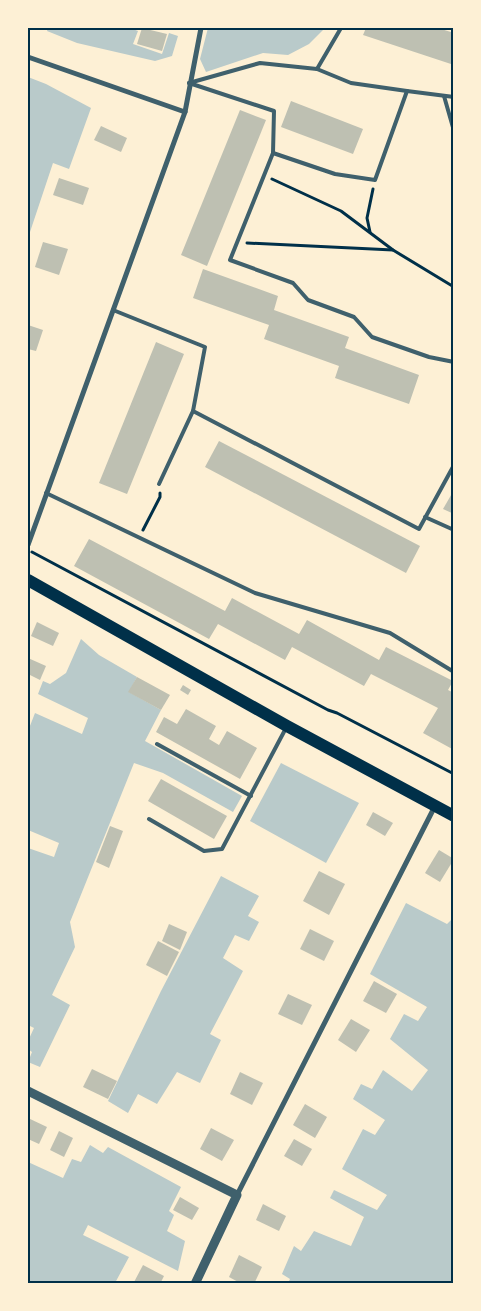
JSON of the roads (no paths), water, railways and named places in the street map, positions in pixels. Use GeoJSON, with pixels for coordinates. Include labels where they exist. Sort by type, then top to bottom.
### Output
{"type":"FeatureCollection","features":[{"type":"Feature","properties":{"kind":"main road"},"geometry":{"type":"LineString","coordinates":[[28,580],[287,726],[454,816]]}},
{"type":"Feature","properties":{"kind":"street"},"geometry":{"type":"LineString","coordinates":[[28,545],[185,112],[189,84],[202,28]]}},
{"type":"Feature","properties":{"kind":"street"},"geometry":{"type":"LineString","coordinates":[[28,57],[185,112]]}},
{"type":"Feature","properties":{"kind":"street"},"geometry":{"type":"LineString","coordinates":[[195,1284],[237,1195],[435,805]]}},
{"type":"Feature","properties":{"kind":"street"},"geometry":{"type":"LineString","coordinates":[[28,1091],[237,1195]]}},
{"type":"Feature","properties":{"kind":"lane"},"geometry":{"type":"LineString","coordinates":[[317,69],[341,28]]}},
{"type":"Feature","properties":{"kind":"lane"},"geometry":{"type":"LineString","coordinates":[[189,84],[260,63],[317,69],[351,83],[454,97]]}},
{"type":"Feature","properties":{"kind":"lane"},"geometry":{"type":"LineString","coordinates":[[189,84],[274,111],[273,153],[230,260],[293,284],[308,300],[354,318],[372,337],[429,357],[454,362]]}},
{"type":"Feature","properties":{"kind":"lane"},"geometry":{"type":"LineString","coordinates":[[273,153],[335,174],[375,180],[408,90]]}},
{"type":"Feature","properties":{"kind":"lane"},"geometry":{"type":"LineString","coordinates":[[444,96],[454,131]]}},
{"type":"Feature","properties":{"kind":"lane"},"geometry":{"type":"LineString","coordinates":[[112,309],[205,346],[193,411],[159,484]]}},
{"type":"Feature","properties":{"kind":"lane"},"geometry":{"type":"LineString","coordinates":[[193,411],[419,529],[454,465]]}},
{"type":"Feature","properties":{"kind":"lane"},"geometry":{"type":"LineString","coordinates":[[46,494],[255,593],[390,633],[454,672]]}},
{"type":"Feature","properties":{"kind":"lane"},"geometry":{"type":"LineString","coordinates":[[425,516],[454,530]]}},
{"type":"Feature","properties":{"kind":"lane"},"geometry":{"type":"LineString","coordinates":[[149,819],[204,851],[222,850],[287,726]]}},
{"type":"Feature","properties":{"kind":"lane"},"geometry":{"type":"LineString","coordinates":[[157,744],[251,796]]}}]}
